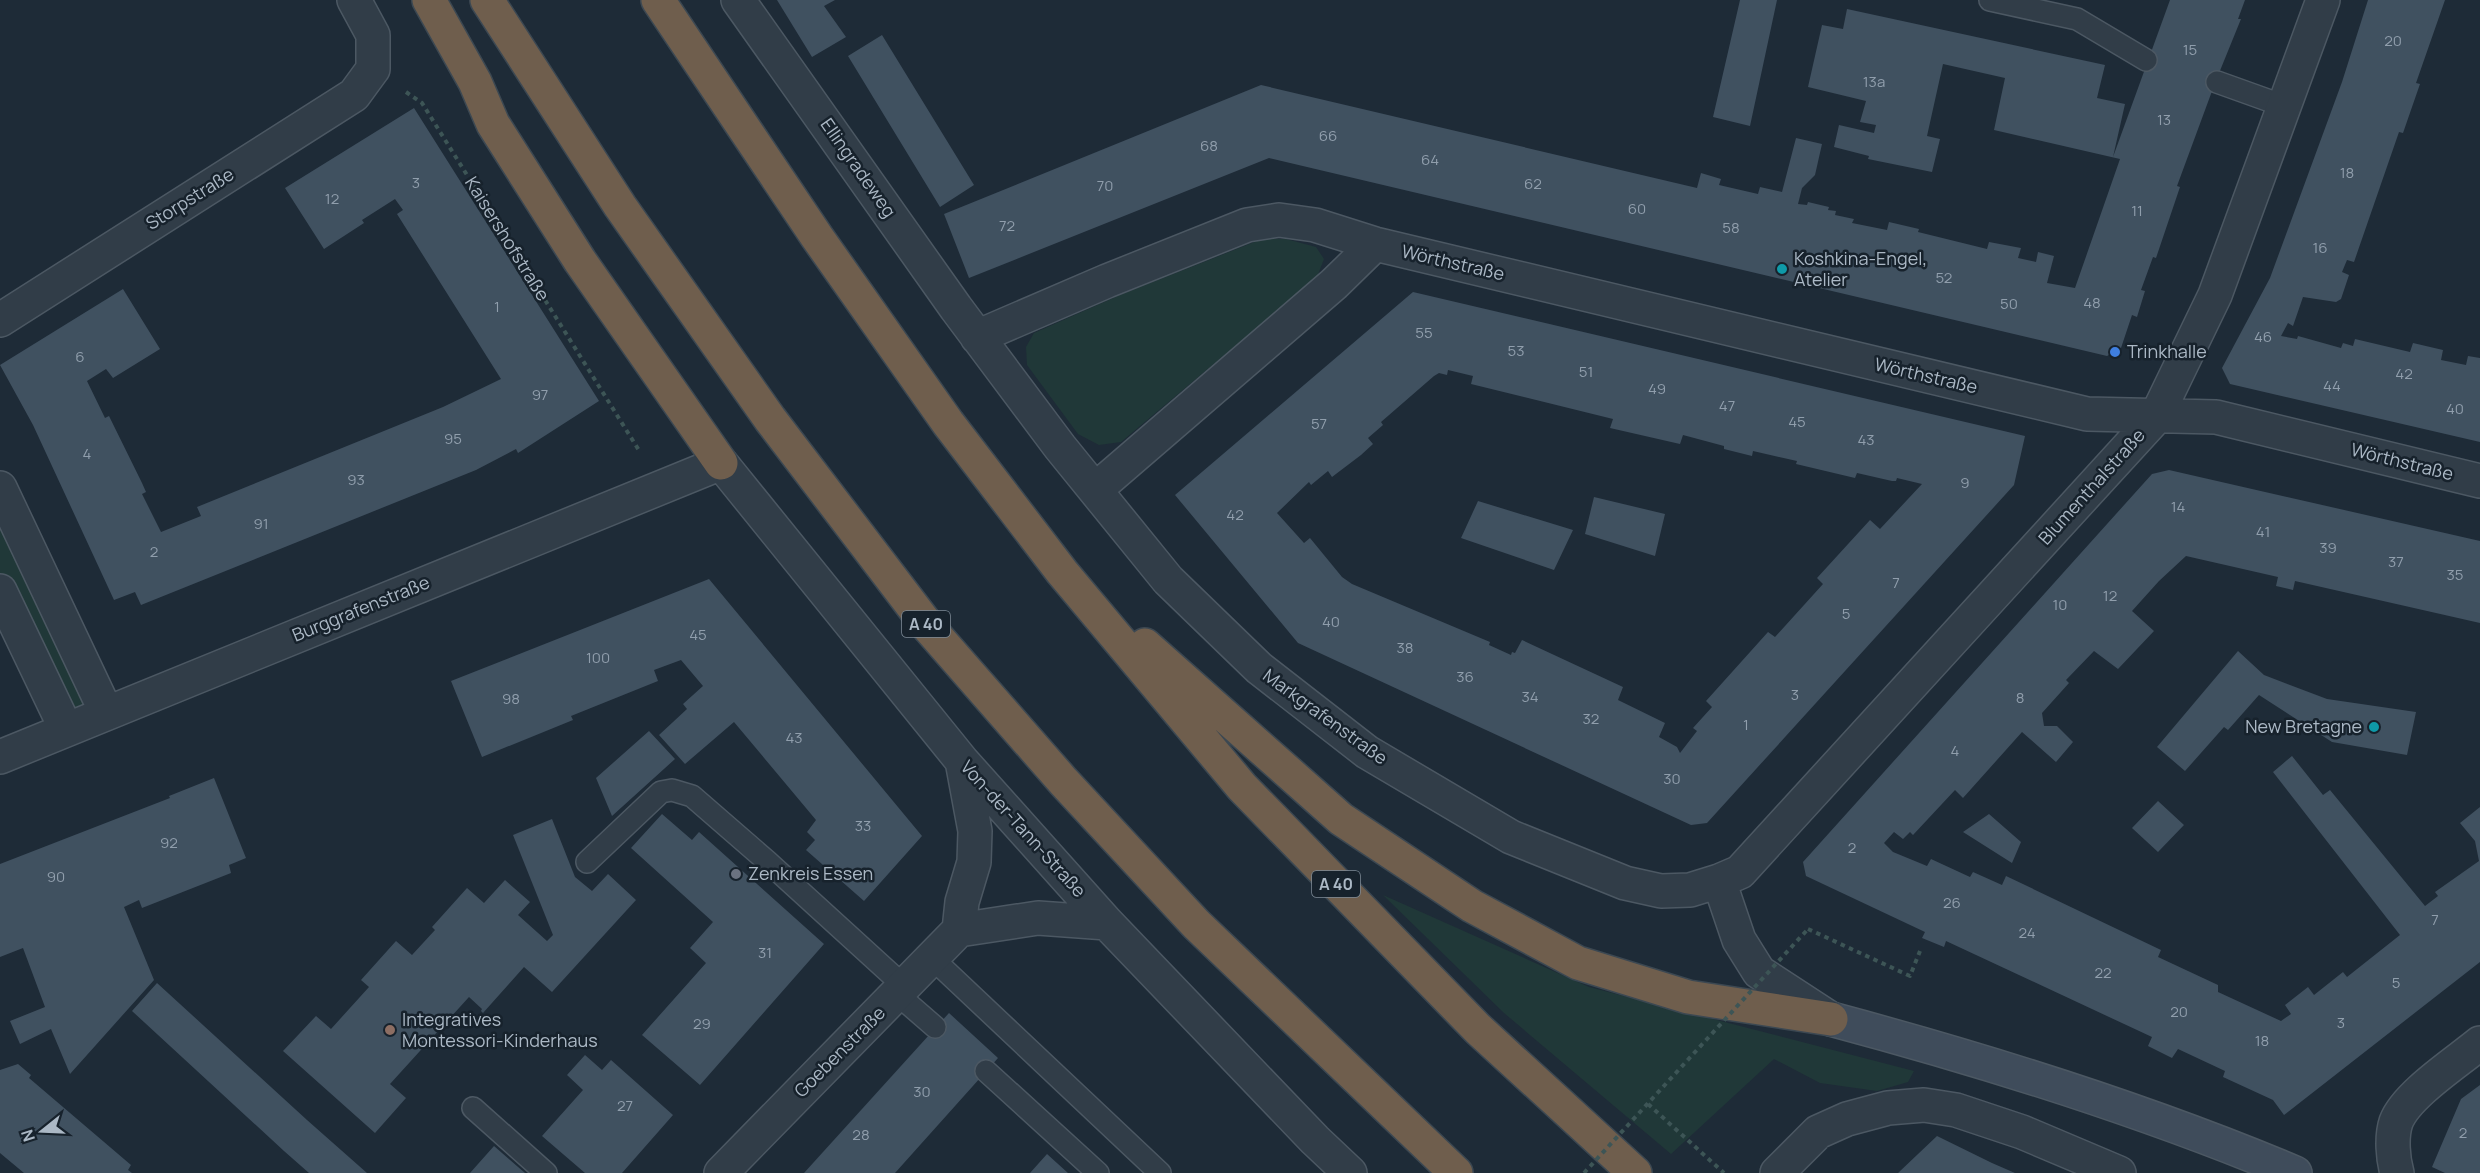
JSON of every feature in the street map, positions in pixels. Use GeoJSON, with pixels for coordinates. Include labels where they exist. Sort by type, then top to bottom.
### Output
{"type":"FeatureCollection","features":[{"type":"Feature","properties":{"kind":"highway"},"geometry":{"type":"LineString","coordinates":[[429,0],[475,82],[493,124],[580,261],[721,463]]}},
{"type":"Feature","properties":{"kind":"highway","name":"A 40"},"geometry":{"type":"LineString","coordinates":[[487,0],[620,206],[770,420],[930,629],[1063,781],[1196,924],[1456,1173]]}},
{"type":"Feature","properties":{"kind":"highway","name":"A 40"},"geometry":{"type":"LineString","coordinates":[[658,0],[837,267],[948,423],[1062,572],[1242,788],[1478,1029],[1635,1173]]}},
{"type":"Feature","properties":{"kind":"highway"},"geometry":{"type":"LineString","coordinates":[[1062,572],[1341,819],[1472,906],[1578,963],[1688,997],[1831,1019]]}},
{"type":"Feature","properties":{"kind":"main road"},"geometry":{"type":"LineString","coordinates":[[1831,1019],[1951,1052],[2221,1142],[2295,1173]]}},
{"type":"Feature","properties":{"kind":"street"},"geometry":{"type":"LineString","coordinates":[[354,0],[373,34],[359,66]]}},
{"type":"Feature","properties":{"kind":"street","name":"Ellingradeweg"},"geometry":{"type":"LineString","coordinates":[[738,0],[977,337]]}},
{"type":"Feature","properties":{"kind":"street","name":"Blumenthalstraße"},"geometry":{"type":"LineString","coordinates":[[1719,881],[1740,872],[2156,417],[2215,295],[2323,0]]}},
{"type":"Feature","properties":{"kind":"street","name":"Storpstraße"},"geometry":{"type":"LineString","coordinates":[[0,320],[354,95],[359,66]]}},
{"type":"Feature","properties":{"kind":"street","name":"Wörthstraße"},"geometry":{"type":"LineString","coordinates":[[977,337],[1107,281],[1247,225],[1279,220],[1315,225],[1375,244],[2087,414],[2216,417],[2480,481]]}},
{"type":"Feature","properties":{"kind":"street"},"geometry":{"type":"LineString","coordinates":[[1095,490],[1334,284],[1375,244]]}},
{"type":"Feature","properties":{"kind":"street","name":"Markgrafenstraße"},"geometry":{"type":"LineString","coordinates":[[977,337],[1168,580],[1259,668],[1367,752],[1511,837],[1625,883],[1661,891],[1690,890],[1719,881]]}},
{"type":"Feature","properties":{"kind":"street","name":"Burggrafenstraße"},"geometry":{"type":"LineString","coordinates":[[0,757],[721,463]]}},
{"type":"Feature","properties":{"kind":"street","name":"Von-der-Tann-Straße"},"geometry":{"type":"LineString","coordinates":[[721,463],[962,761],[1107,923],[1315,1140],[1350,1173]]}},
{"type":"Feature","properties":{"kind":"street"},"geometry":{"type":"LineString","coordinates":[[0,488],[106,712]]}},
{"type":"Feature","properties":{"kind":"street"},"geometry":{"type":"LineString","coordinates":[[0,591],[66,729]]}},
{"type":"Feature","properties":{"kind":"street"},"geometry":{"type":"LineString","coordinates":[[962,761],[975,831],[974,862],[962,902],[959,930],[1038,918],[1107,923]]}},
{"type":"Feature","properties":{"kind":"street"},"geometry":{"type":"LineString","coordinates":[[1719,881],[1739,940],[1759,972],[1831,1019]]}},
{"type":"Feature","properties":{"kind":"street","name":"Goebenstraße"},"geometry":{"type":"LineString","coordinates":[[721,1173],[959,930]]}},
{"type":"Feature","properties":{"kind":"street"},"geometry":{"type":"LineString","coordinates":[[2397,1173],[2393,1160],[2396,1122],[2413,1097],[2480,1043]]}},
{"type":"Feature","properties":{"kind":"street"},"geometry":{"type":"LineString","coordinates":[[1777,1173],[1818,1132],[1837,1123],[1888,1108],[1924,1105],[1956,1110],[2022,1132],[2119,1173]]}},
{"type":"Feature","properties":{"kind":"lane"},"geometry":{"type":"LineString","coordinates":[[1990,0],[2077,19],[2146,60]]}},
{"type":"Feature","properties":{"kind":"lane"},"geometry":{"type":"LineString","coordinates":[[2217,82],[2284,106]]}},
{"type":"Feature","properties":{"kind":"lane"},"geometry":{"type":"LineString","coordinates":[[587,862],[661,792],[672,790],[692,796],[768,862],[901,990],[935,1027]]}},
{"type":"Feature","properties":{"kind":"lane"},"geometry":{"type":"LineString","coordinates":[[932,958],[1160,1173]]}},
{"type":"Feature","properties":{"kind":"lane"},"geometry":{"type":"LineString","coordinates":[[986,1071],[1098,1173]]}},
{"type":"Feature","properties":{"kind":"lane"},"geometry":{"type":"LineString","coordinates":[[473,1108],[546,1173]]}},
{"type":"Feature","properties":{"kind":"path","name":"Kaisershofstraße"},"geometry":{"type":"LineString","coordinates":[[359,66],[422,103],[618,415],[661,488]]}},
{"type":"Feature","properties":{"kind":"path"},"geometry":{"type":"LineString","coordinates":[[1584,1173],[1808,929],[1910,976],[1920,951]]}},
{"type":"Feature","properties":{"kind":"path"},"geometry":{"type":"LineString","coordinates":[[1648,1104],[1724,1173]]}},
{"type":"Feature","properties":{"kind":"green space"},"geometry":{"type":"Polygon","coordinates":[[[1262,239],[1286,239],[1316,247],[1324,259],[1317,277],[1121,442],[1099,445],[1078,434],[1027,365],[1026,347],[1034,333],[1120,295],[1262,239]]]}},
{"type":"Feature","properties":{"kind":"green space"},"geometry":{"type":"Polygon","coordinates":[[[0,499],[97,709],[69,722],[0,579],[0,499]]]}},
{"type":"Feature","properties":{"kind":"green space"},"geometry":{"type":"Polygon","coordinates":[[[1383,895],[1589,987],[1914,1071],[1908,1082],[1877,1091],[1820,1083],[1774,1059],[1671,1154],[1504,1013],[1383,895]]]}},
{"type":"Feature","properties":{"kind":"building"},"geometry":{"type":"Polygon","coordinates":[[[777,0],[835,0],[824,6],[846,37],[812,57],[777,0]]]}},
{"type":"Feature","properties":{"kind":"building"},"geometry":{"type":"Polygon","coordinates":[[[1740,0],[1777,0],[1750,126],[1713,117],[1740,0]]]}},
{"type":"Feature","properties":{"kind":"building"},"geometry":{"type":"Polygon","coordinates":[[[2170,0],[2245,0],[2238,19],[2241,19],[2177,186],[2180,187],[2156,258],[2153,257],[2141,290],[2145,291],[2137,317],[2132,315],[2121,348],[2107,356],[1269,158],[969,278],[944,214],[1261,85],[1697,188],[1701,173],[1721,179],[1719,185],[1758,194],[1760,187],[1782,192],[1796,138],[1822,144],[1815,175],[1802,188],[1798,204],[1807,205],[1808,202],[1829,207],[1828,210],[1836,211],[1835,215],[1854,219],[1852,223],[1887,230],[1889,222],[1919,229],[1918,232],[1987,249],[1989,242],[2021,248],[2018,258],[2036,262],[2038,252],[2054,256],[2047,283],[2075,288],[2120,159],[1994,130],[2005,78],[1943,64],[1927,136],[1940,139],[1932,172],[1868,159],[1869,156],[1834,147],[1839,125],[1874,133],[1876,125],[1860,122],[1866,101],[1808,87],[1822,25],[1843,29],[1847,9],[2105,65],[2097,98],[2125,104],[2113,157],[2170,0]]]}},
{"type":"Feature","properties":{"kind":"building"},"geometry":{"type":"Polygon","coordinates":[[[2368,0],[2445,0],[2416,83],[2420,84],[2403,133],[2399,132],[2354,262],[2347,260],[2342,272],[2349,275],[2341,299],[2336,302],[2303,297],[2293,326],[2288,323],[2281,336],[2297,339],[2298,336],[2341,348],[2343,343],[2353,346],[2355,339],[2410,352],[2413,343],[2443,350],[2441,360],[2466,365],[2468,356],[2480,358],[2480,442],[2230,384],[2222,368],[2270,278],[2342,82],[2368,0]]]}},
{"type":"Feature","properties":{"kind":"building"},"geometry":{"type":"Polygon","coordinates":[[[882,35],[974,185],[940,207],[848,56],[882,35]]]}},
{"type":"Feature","properties":{"kind":"building"},"geometry":{"type":"Polygon","coordinates":[[[414,108],[599,401],[518,453],[516,449],[476,470],[141,605],[135,592],[114,600],[33,425],[0,365],[123,289],[160,349],[113,378],[106,369],[87,381],[105,418],[109,416],[142,483],[146,492],[142,494],[161,532],[201,516],[197,507],[443,407],[501,379],[397,214],[403,210],[395,199],[362,220],[364,223],[324,249],[285,188],[414,108]]]}},
{"type":"Feature","properties":{"kind":"building"},"geometry":{"type":"Polygon","coordinates":[[[1413,292],[2025,436],[2014,485],[1707,823],[1691,825],[1298,643],[1175,495],[1413,292]],[[1448,370],[1447,375],[1439,373],[1434,376],[1381,422],[1383,425],[1368,438],[1373,444],[1361,455],[1332,477],[1328,471],[1311,485],[1309,482],[1277,513],[1304,543],[1310,538],[1342,577],[1352,584],[1490,642],[1489,645],[1511,655],[1512,652],[1515,653],[1522,640],[1623,687],[1618,700],[1665,723],[1659,737],[1677,747],[1680,753],[1697,731],[1693,728],[1712,707],[1706,701],[1768,632],[1775,637],[1823,584],[1817,578],[1870,520],[1880,529],[1922,484],[1897,478],[1896,481],[1892,481],[1857,473],[1855,478],[1753,451],[1752,456],[1724,449],[1724,446],[1683,435],[1680,444],[1610,428],[1613,419],[1471,384],[1473,376],[1448,370]]]}},
{"type":"Feature","properties":{"kind":"building"},"geometry":{"type":"Polygon","coordinates":[[[2169,470],[2480,541],[2480,623],[2295,581],[2293,590],[2276,586],[2278,577],[2186,556],[2132,611],[2154,631],[2118,669],[2094,651],[2066,680],[2069,683],[2042,713],[2044,726],[2057,726],[2073,742],[2056,762],[2022,732],[1963,798],[1955,790],[1913,835],[1910,832],[1903,839],[1894,832],[1884,843],[1893,852],[1927,866],[1931,859],[1970,877],[1973,872],[2002,885],[2006,876],[2161,950],[2158,957],[2218,985],[2218,992],[2281,1021],[2291,1014],[2285,1005],[2308,987],[2314,995],[2343,972],[2347,977],[2400,935],[2273,772],[2292,756],[2323,795],[2330,790],[2425,906],[2438,896],[2435,892],[2479,861],[2475,841],[2460,823],[2480,807],[2480,962],[2284,1115],[2273,1100],[2223,1077],[2225,1071],[2178,1049],[2172,1058],[2148,1046],[2152,1037],[1946,941],[1944,947],[1922,938],[1925,932],[1806,876],[1803,862],[2152,474],[2169,470]]]}},
{"type":"Feature","properties":{"kind":"building"},"geometry":{"type":"Polygon","coordinates":[[[1594,497],[1665,514],[1655,556],[1585,534],[1594,497]]]}},
{"type":"Feature","properties":{"kind":"building"},"geometry":{"type":"Polygon","coordinates":[[[1478,501],[1573,530],[1554,570],[1461,538],[1478,501]]]}},
{"type":"Feature","properties":{"kind":"building"},"geometry":{"type":"Polygon","coordinates":[[[709,579],[922,836],[864,901],[806,850],[815,840],[807,832],[816,820],[734,722],[685,764],[659,735],[687,709],[683,704],[703,686],[681,660],[654,670],[658,681],[571,716],[573,720],[482,757],[451,681],[709,579]]]}},
{"type":"Feature","properties":{"kind":"building"},"geometry":{"type":"Polygon","coordinates":[[[2238,651],[2264,675],[2327,699],[2416,712],[2407,755],[2332,742],[2259,695],[2228,730],[2224,727],[2185,771],[2157,747],[2238,651]]]}},
{"type":"Feature","properties":{"kind":"building"},"geometry":{"type":"Polygon","coordinates":[[[649,731],[675,759],[612,816],[596,778],[649,731]]]}},
{"type":"Feature","properties":{"kind":"building"},"geometry":{"type":"Polygon","coordinates":[[[214,778],[246,858],[229,865],[231,873],[142,908],[139,900],[124,907],[154,980],[70,1074],[51,1029],[20,1044],[10,1021],[45,1007],[23,948],[0,957],[0,864],[170,798],[169,796],[214,778]]]}},
{"type":"Feature","properties":{"kind":"building"},"geometry":{"type":"Polygon","coordinates":[[[2158,801],[2184,825],[2158,852],[2132,828],[2158,801]]]}},
{"type":"Feature","properties":{"kind":"building"},"geometry":{"type":"Polygon","coordinates":[[[662,814],[692,840],[699,832],[824,944],[700,1085],[642,1035],[706,963],[690,948],[713,922],[631,848],[662,814]]]}},
{"type":"Feature","properties":{"kind":"building"},"geometry":{"type":"Polygon","coordinates":[[[1989,814],[2021,842],[2012,863],[1963,832],[1989,814]]]}},
{"type":"Feature","properties":{"kind":"building"},"geometry":{"type":"Polygon","coordinates":[[[552,819],[575,877],[592,891],[608,874],[636,900],[552,992],[524,967],[483,1013],[482,1009],[469,997],[390,1084],[406,1098],[375,1133],[283,1051],[316,1016],[331,1029],[369,987],[361,980],[396,941],[412,955],[435,930],[432,927],[467,888],[484,903],[505,880],[530,902],[518,915],[547,941],[553,935],[513,835],[552,819]]]}},
{"type":"Feature","properties":{"kind":"building"},"geometry":{"type":"Polygon","coordinates":[[[157,983],[367,1173],[309,1173],[284,1151],[132,1011],[157,983]]]}},
{"type":"Feature","properties":{"kind":"building"},"geometry":{"type":"Polygon","coordinates":[[[949,1013],[998,1058],[895,1173],[804,1173],[949,1013]]]}},
{"type":"Feature","properties":{"kind":"building"},"geometry":{"type":"Polygon","coordinates":[[[585,1055],[602,1070],[611,1060],[673,1115],[622,1173],[585,1173],[542,1136],[583,1090],[567,1075],[585,1055]]]}},
{"type":"Feature","properties":{"kind":"building"},"geometry":{"type":"Polygon","coordinates":[[[18,1064],[31,1075],[29,1078],[131,1165],[128,1170],[132,1173],[24,1173],[0,1153],[0,1070],[18,1064]]]}},
{"type":"Feature","properties":{"kind":"building"},"geometry":{"type":"Polygon","coordinates":[[[2480,1085],[2480,1173],[2445,1173],[2432,1167],[2461,1099],[2480,1085]]]}},
{"type":"Feature","properties":{"kind":"building"},"geometry":{"type":"Polygon","coordinates":[[[1937,1136],[1992,1163],[2015,1173],[1898,1173],[1937,1136]]]}},
{"type":"Feature","properties":{"kind":"building"},"geometry":{"type":"Polygon","coordinates":[[[494,1146],[525,1173],[470,1173],[494,1146]]]}},
{"type":"Feature","properties":{"kind":"building"},"geometry":{"type":"Polygon","coordinates":[[[1047,1154],[1068,1173],[1030,1173],[1047,1154]]]}},
{"type":"Feature","properties":{"kind":"place","name":"Koshkina-Engel, Atelier"},"geometry":{"type":"Point","coordinates":[1782,269]}},
{"type":"Feature","properties":{"kind":"place","name":"Trinkhalle"},"geometry":{"type":"Point","coordinates":[2115,352]}},
{"type":"Feature","properties":{"kind":"place","name":"New Bretagne"},"geometry":{"type":"Point","coordinates":[2374,727]}},
{"type":"Feature","properties":{"kind":"place","name":"Zenkreis Essen"},"geometry":{"type":"Point","coordinates":[736,874]}},
{"type":"Feature","properties":{"kind":"place","name":"Integratives Montessori-Kinderhaus"},"geometry":{"type":"Point","coordinates":[390,1030]}}]}
